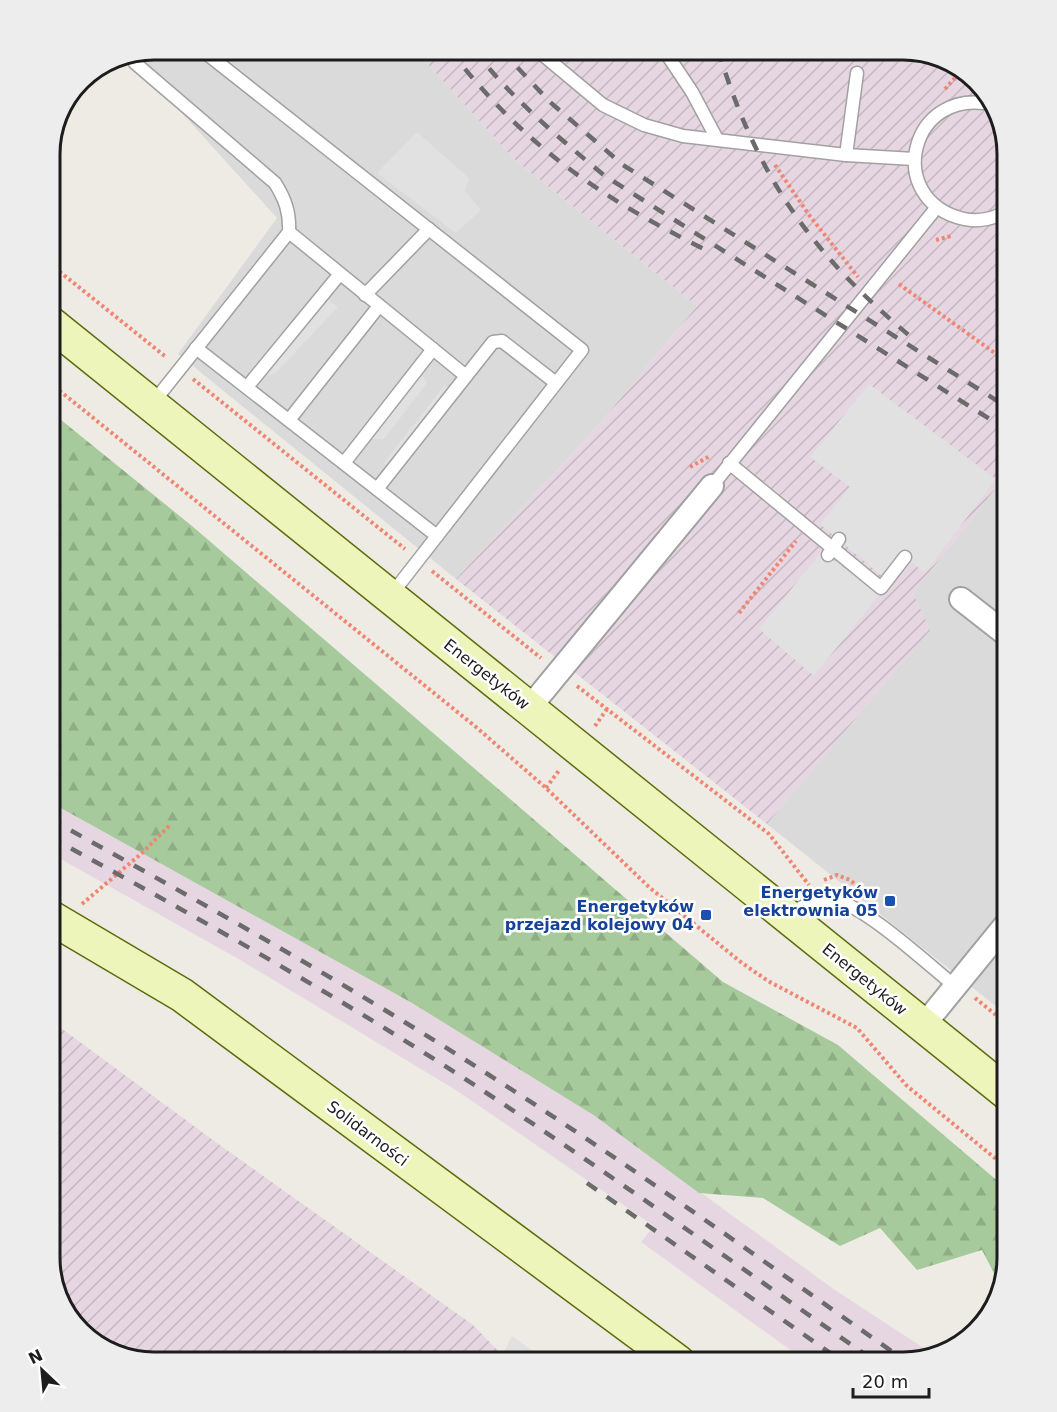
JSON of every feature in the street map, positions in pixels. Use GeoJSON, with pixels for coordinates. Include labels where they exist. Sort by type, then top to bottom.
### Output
{"type":"FeatureCollection","features":[{"type":"Feature","properties":{"kind":"main road","name":"Energetyków"},"geometry":{"type":"LineString","coordinates":[[60,330],[530,707],[577,749],[997,1084]]}},
{"type":"Feature","properties":{"kind":"main road","name":"Solidarności"},"geometry":{"type":"LineString","coordinates":[[62,914],[182,995],[664,1352]]}},
{"type":"Feature","properties":{"kind":"street"},"geometry":{"type":"LineString","coordinates":[[530,707],[712,486]]}},
{"type":"Feature","properties":{"kind":"street"},"geometry":{"type":"LineString","coordinates":[[961,598],[997,626]]}},
{"type":"Feature","properties":{"kind":"street","name":"Energetyków"},"geometry":{"type":"LineString","coordinates":[[923,1026],[997,937]]}},
{"type":"Feature","properties":{"kind":"lane"},"geometry":{"type":"LineString","coordinates":[[215,60],[582,350],[390,596]]}},
{"type":"Feature","properties":{"kind":"lane"},"geometry":{"type":"LineString","coordinates":[[549,60],[603,105],[654,128],[684,136],[765,146],[846,155],[915,159]]}},
{"type":"Feature","properties":{"kind":"lane"},"geometry":{"type":"LineString","coordinates":[[671,60],[692,92],[717,139]]}},
{"type":"Feature","properties":{"kind":"lane"},"geometry":{"type":"LineString","coordinates":[[135,62],[275,183],[286,202],[288,232],[152,405]]}},
{"type":"Feature","properties":{"kind":"lane"},"geometry":{"type":"LineString","coordinates":[[846,155],[857,73]]}},
{"type":"Feature","properties":{"kind":"lane"},"geometry":{"type":"LineString","coordinates":[[978,97],[951,105],[929,121],[921,133],[915,159],[920,186],[937,207],[952,216],[969,220],[987,219],[997,215]]}},
{"type":"Feature","properties":{"kind":"lane"},"geometry":{"type":"LineString","coordinates":[[712,486],[937,207]]}},
{"type":"Feature","properties":{"kind":"lane"},"geometry":{"type":"LineString","coordinates":[[365,295],[429,229]]}},
{"type":"Feature","properties":{"kind":"lane"},"geometry":{"type":"LineString","coordinates":[[288,232],[466,376]]}},
{"type":"Feature","properties":{"kind":"lane"},"geometry":{"type":"LineString","coordinates":[[247,387],[339,275]]}},
{"type":"Feature","properties":{"kind":"lane"},"geometry":{"type":"LineString","coordinates":[[289,420],[379,306]]}},
{"type":"Feature","properties":{"kind":"lane"},"geometry":{"type":"LineString","coordinates":[[377,489],[493,342],[502,340],[556,383]]}},
{"type":"Feature","properties":{"kind":"lane"},"geometry":{"type":"LineString","coordinates":[[196,348],[436,536]]}},
{"type":"Feature","properties":{"kind":"lane"},"geometry":{"type":"LineString","coordinates":[[344,463],[433,350]]}},
{"type":"Feature","properties":{"kind":"lane"},"geometry":{"type":"LineString","coordinates":[[729,463],[833,547],[857,573],[881,588],[905,557]]}},
{"type":"Feature","properties":{"kind":"lane"},"geometry":{"type":"LineString","coordinates":[[783,914],[831,900],[843,902],[870,919],[956,987]]}},
{"type":"Feature","properties":{"kind":"path"},"geometry":{"type":"LineString","coordinates":[[942,92],[956,77]]}},
{"type":"Feature","properties":{"kind":"path"},"geometry":{"type":"LineString","coordinates":[[765,146],[803,207],[859,278]]}},
{"type":"Feature","properties":{"kind":"path"},"geometry":{"type":"LineString","coordinates":[[930,247],[937,239],[961,236]]}},
{"type":"Feature","properties":{"kind":"path"},"geometry":{"type":"LineString","coordinates":[[852,285],[866,268]]}},
{"type":"Feature","properties":{"kind":"path"},"geometry":{"type":"LineString","coordinates":[[60,272],[559,672],[769,834],[808,885],[814,885]]}},
{"type":"Feature","properties":{"kind":"path"},"geometry":{"type":"LineString","coordinates":[[891,292],[904,276]]}},
{"type":"Feature","properties":{"kind":"path"},"geometry":{"type":"LineString","coordinates":[[898,283],[997,354]]}},
{"type":"Feature","properties":{"kind":"path"},"geometry":{"type":"LineString","coordinates":[[60,391],[476,727],[546,788],[650,888],[742,963],[768,981],[857,1028],[907,1086],[997,1159]]}},
{"type":"Feature","properties":{"kind":"path"},"geometry":{"type":"LineString","coordinates":[[690,467],[715,453]]}},
{"type":"Feature","properties":{"kind":"path"},"geometry":{"type":"LineString","coordinates":[[739,613],[798,539],[789,532]]}},
{"type":"Feature","properties":{"kind":"path"},"geometry":{"type":"LineString","coordinates":[[62,914],[142,853],[171,824]]}},
{"type":"Feature","properties":{"kind":"path"},"geometry":{"type":"LineString","coordinates":[[821,882],[837,875],[850,880],[867,894]]}},
{"type":"Feature","properties":{"kind":"path"},"geometry":{"type":"LineString","coordinates":[[956,987],[997,1014]]}},
{"type":"Feature","properties":{"kind":"shaded area"},"geometry":{"type":"Polygon","coordinates":[[[154,60],[424,60],[514,159],[697,306],[596,428],[456,579],[178,354],[277,218],[136,62],[154,60]]]}},
{"type":"Feature","properties":{"kind":"shaded area"},"geometry":{"type":"Polygon","coordinates":[[[424,60],[909,60],[939,67],[965,83],[974,92],[990,118],[994,129],[997,154],[997,487],[913,593],[930,630],[767,824],[456,579],[596,428],[697,306],[514,159],[424,60]]]}},
{"type":"Feature","properties":{"kind":"shaded area"},"geometry":{"type":"Polygon","coordinates":[[[417,132],[469,178],[465,191],[481,210],[456,233],[377,173],[417,132]]]}},
{"type":"Feature","properties":{"kind":"shaded area"},"geometry":{"type":"Polygon","coordinates":[[[325,297],[338,307],[276,373],[266,375],[325,297]]]}},
{"type":"Feature","properties":{"kind":"shaded area"},"geometry":{"type":"Polygon","coordinates":[[[421,373],[427,383],[384,439],[368,439],[421,373]]]}},
{"type":"Feature","properties":{"kind":"shaded area"},"geometry":{"type":"Polygon","coordinates":[[[869,384],[996,479],[925,573],[905,557],[882,576],[820,524],[850,487],[810,457],[869,384]]]}},
{"type":"Feature","properties":{"kind":"shaded area"},"geometry":{"type":"Polygon","coordinates":[[[444,386],[452,388],[388,468],[384,463],[444,386]]]}},
{"type":"Feature","properties":{"kind":"shaded area"},"geometry":{"type":"Polygon","coordinates":[[[997,487],[997,1007],[767,824],[929,630],[913,593],[997,487]]]}},
{"type":"Feature","properties":{"kind":"shaded area"},"geometry":{"type":"Polygon","coordinates":[[[822,551],[879,595],[814,676],[759,629],[822,551]]]}},
{"type":"Feature","properties":{"kind":"shaded area"},"geometry":{"type":"Polygon","coordinates":[[[60,808],[412,1003],[595,1116],[835,1290],[926,1349],[903,1352],[793,1352],[641,1242],[654,1226],[459,1092],[242,961],[60,859],[60,808]]]}},
{"type":"Feature","properties":{"kind":"shaded area"},"geometry":{"type":"Polygon","coordinates":[[[60,1027],[221,1146],[473,1325],[499,1352],[154,1352],[129,1349],[112,1342],[92,1329],[70,1300],[61,1271],[60,1027]]]}},
{"type":"Feature","properties":{"kind":"shaded area"},"geometry":{"type":"Polygon","coordinates":[[[512,1336],[534,1352],[504,1352],[512,1336]]]}},
{"type":"Feature","properties":{"kind":"green space"},"geometry":{"type":"Polygon","coordinates":[[[60,419],[192,526],[723,982],[838,1045],[997,1180],[995,1276],[982,1250],[917,1270],[880,1228],[840,1246],[763,1198],[699,1193],[595,1116],[412,1003],[60,808],[60,419]]]}},
{"type":"Feature","properties":{"kind":"railway"},"geometry":{"type":"LineString","coordinates":[[458,60],[506,114],[534,141],[565,165],[630,209],[704,249]]}},
{"type":"Feature","properties":{"kind":"railway"},"geometry":{"type":"LineString","coordinates":[[482,60],[520,101],[605,176],[997,424]]}},
{"type":"Feature","properties":{"kind":"railway"},"geometry":{"type":"LineString","coordinates":[[510,60],[550,102],[623,165],[997,401]]}},
{"type":"Feature","properties":{"kind":"railway"},"geometry":{"type":"LineString","coordinates":[[721,60],[751,138],[771,177],[794,212],[819,246],[848,278],[917,342]]}},
{"type":"Feature","properties":{"kind":"railway"},"geometry":{"type":"LineString","coordinates":[[60,825],[215,911],[433,1039],[645,1179],[893,1352]]}},
{"type":"Feature","properties":{"kind":"railway"},"geometry":{"type":"LineString","coordinates":[[60,843],[267,958],[427,1054],[579,1155],[862,1352]]}},
{"type":"Feature","properties":{"kind":"railway"},"geometry":{"type":"LineString","coordinates":[[587,1183],[829,1352]]}},
{"type":"Feature","properties":{"kind":"place","name":"Energetyków elektrownia 05"},"geometry":{"type":"Point","coordinates":[890,901]}},
{"type":"Feature","properties":{"kind":"place","name":"Energetyków przejazd kolejowy 04"},"geometry":{"type":"Point","coordinates":[706,915]}}]}
